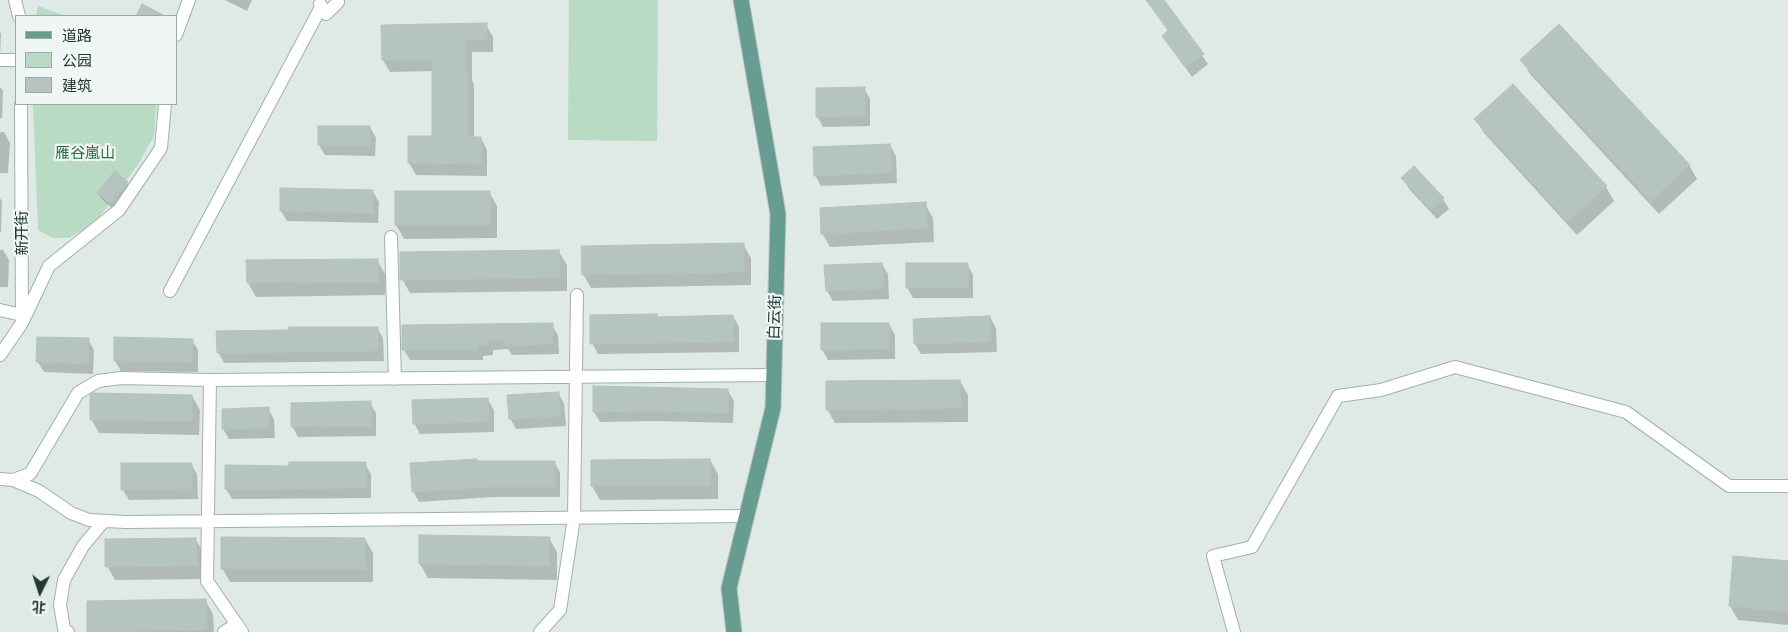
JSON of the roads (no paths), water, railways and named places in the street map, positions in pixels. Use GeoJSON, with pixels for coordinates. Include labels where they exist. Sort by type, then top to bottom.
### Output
{"type":"FeatureCollection","features":[{"type":"Feature","properties":{"kind":"main road","name":"白云街"},"geometry":{"type":"LineString","coordinates":[[734,632],[729,588],[773,408],[778,214],[741,0]]}},
{"type":"Feature","properties":{"kind":"street"},"geometry":{"type":"LineString","coordinates":[[15,0],[19,15]]}},
{"type":"Feature","properties":{"kind":"street"},"geometry":{"type":"LineString","coordinates":[[178,30],[189,0]]}},
{"type":"Feature","properties":{"kind":"street"},"geometry":{"type":"LineString","coordinates":[[320,3],[326,14],[338,2],[337,0]]}},
{"type":"Feature","properties":{"kind":"street"},"geometry":{"type":"LineString","coordinates":[[170,291],[320,3]]}},
{"type":"Feature","properties":{"kind":"street"},"geometry":{"type":"LineString","coordinates":[[0,60],[15,60]]}},
{"type":"Feature","properties":{"kind":"street","name":"新开街"},"geometry":{"type":"LineString","coordinates":[[21,105],[22,319]]}},
{"type":"Feature","properties":{"kind":"street"},"geometry":{"type":"LineString","coordinates":[[0,355],[22,319],[49,266],[119,210],[161,148],[165,105]]}},
{"type":"Feature","properties":{"kind":"street"},"geometry":{"type":"LineString","coordinates":[[390,237],[395,379]]}},
{"type":"Feature","properties":{"kind":"street"},"geometry":{"type":"LineString","coordinates":[[545,631],[560,610],[574,518],[577,295]]}},
{"type":"Feature","properties":{"kind":"street"},"geometry":{"type":"LineString","coordinates":[[0,310],[22,319]]}},
{"type":"Feature","properties":{"kind":"street"},"geometry":{"type":"LineString","coordinates":[[1234,632],[1213,556],[1252,548],[1338,396],[1381,390],[1455,367],[1626,412],[1729,486],[1788,486]]}},
{"type":"Feature","properties":{"kind":"street"},"geometry":{"type":"LineString","coordinates":[[6,480],[30,474],[78,394],[98,382],[121,378],[210,380],[774,375]]}},
{"type":"Feature","properties":{"kind":"street"},"geometry":{"type":"LineString","coordinates":[[210,380],[207,581],[240,628],[224,632]]}},
{"type":"Feature","properties":{"kind":"street"},"geometry":{"type":"LineString","coordinates":[[6,480],[39,492],[71,513],[89,520],[104,521],[208,522],[746,516]]}},
{"type":"Feature","properties":{"kind":"street"},"geometry":{"type":"LineString","coordinates":[[68,632],[64,629],[60,605],[64,580],[83,546],[104,521]]}},
{"type":"Feature","properties":{"kind":"park label","name":"雁谷嵐山"},"geometry":{"type":"Point","coordinates":[85,153]}}]}
